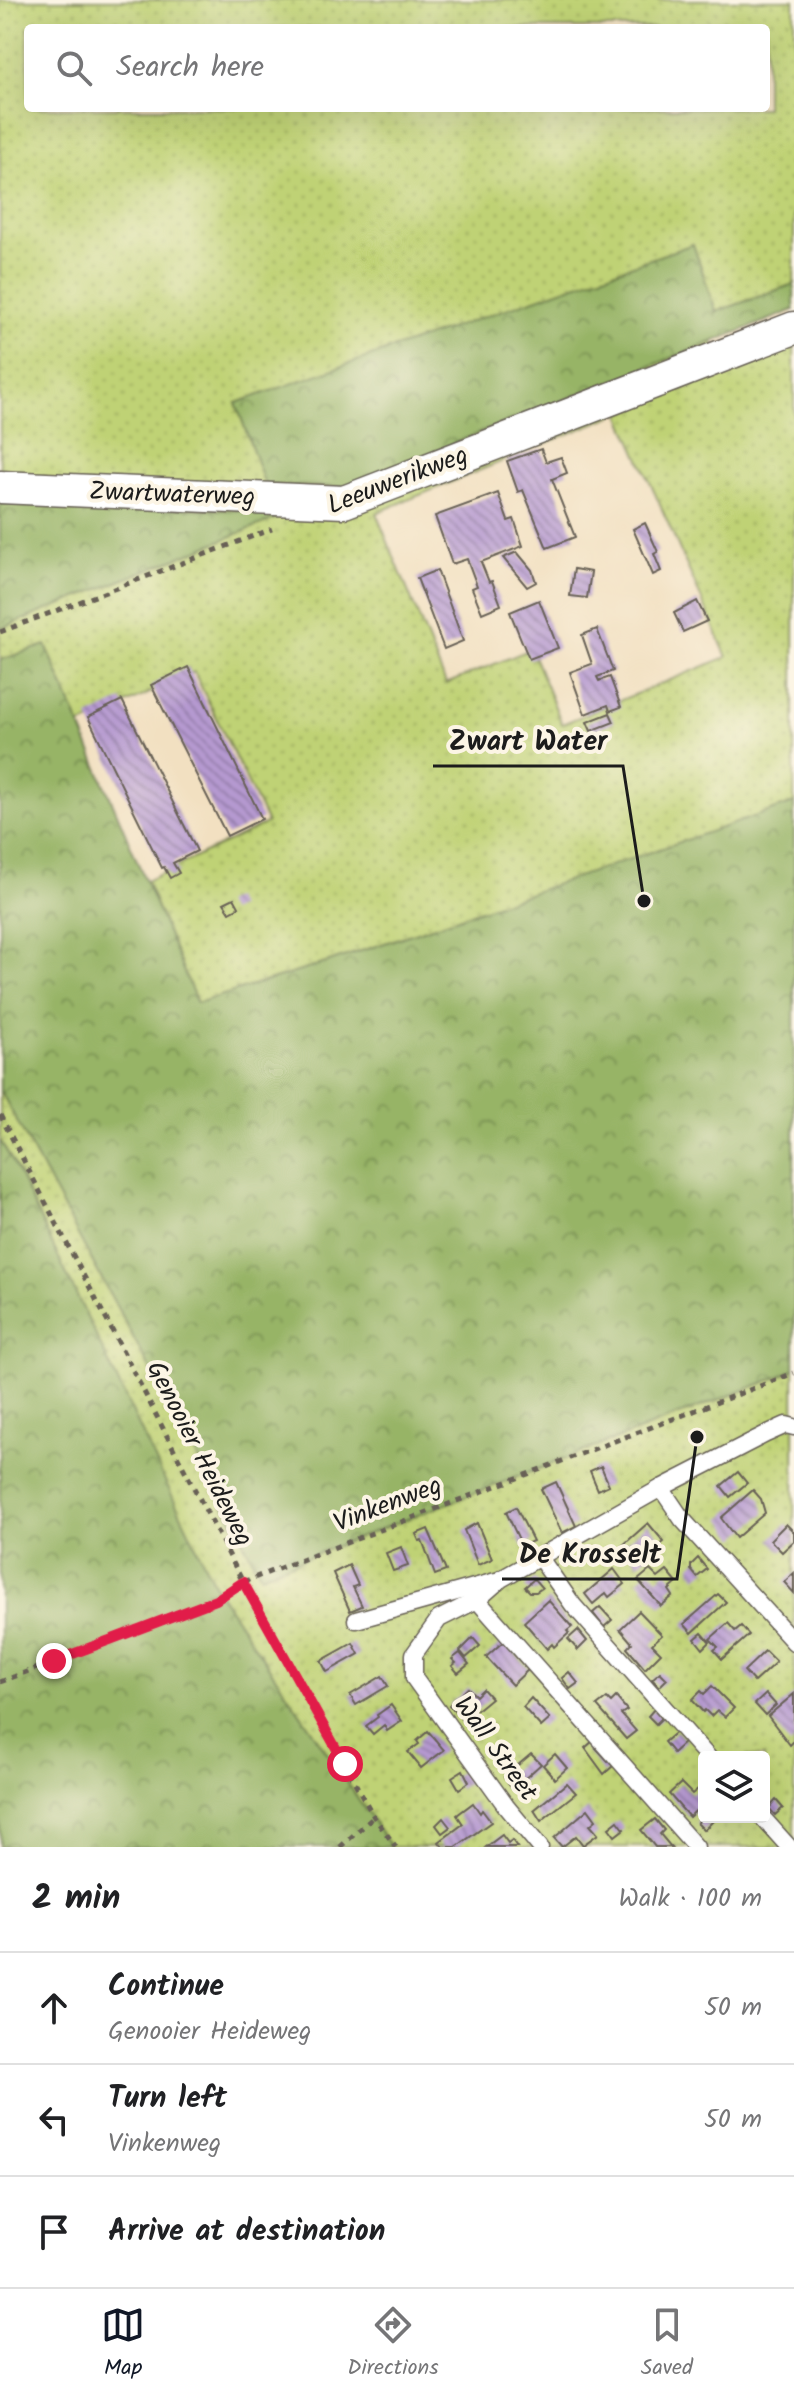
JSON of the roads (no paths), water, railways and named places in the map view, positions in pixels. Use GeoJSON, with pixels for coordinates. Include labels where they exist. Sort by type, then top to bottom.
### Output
{"type":"FeatureCollection","features":[{"type":"Feature","properties":{"kind":"street","name":"Leeuwerikweg"},"geometry":{"type":"LineString","coordinates":[[344,502],[794,328]]}},
{"type":"Feature","properties":{"kind":"street","name":"Zwartwaterweg"},"geometry":{"type":"LineString","coordinates":[[0,487],[344,502]]}},
{"type":"Feature","properties":{"kind":"lane"},"geometry":{"type":"LineString","coordinates":[[356,1620],[501,1579],[661,1488],[766,1434],[786,1425],[794,1427]]}},
{"type":"Feature","properties":{"kind":"lane"},"geometry":{"type":"LineString","coordinates":[[661,1488],[682,1519],[794,1642]]}},
{"type":"Feature","properties":{"kind":"lane"},"geometry":{"type":"LineString","coordinates":[[540,1558],[573,1605],[703,1751]]}},
{"type":"Feature","properties":{"kind":"lane"},"geometry":{"type":"LineString","coordinates":[[501,1579],[477,1600],[696,1847]]}},
{"type":"Feature","properties":{"kind":"lane","name":"Wall Street"},"geometry":{"type":"LineString","coordinates":[[477,1600],[439,1619],[414,1654],[414,1678],[506,1806],[540,1847]]}},
{"type":"Feature","properties":{"kind":"lane"},"geometry":{"type":"LineString","coordinates":[[767,1823],[789,1847]]}},
{"type":"Feature","properties":{"kind":"place","name":"Zwart Water"},"geometry":{"type":"Point","coordinates":[644,901]}},
{"type":"Feature","properties":{"kind":"place","name":"De Krosselt"},"geometry":{"type":"Point","coordinates":[697,1437]}}]}
